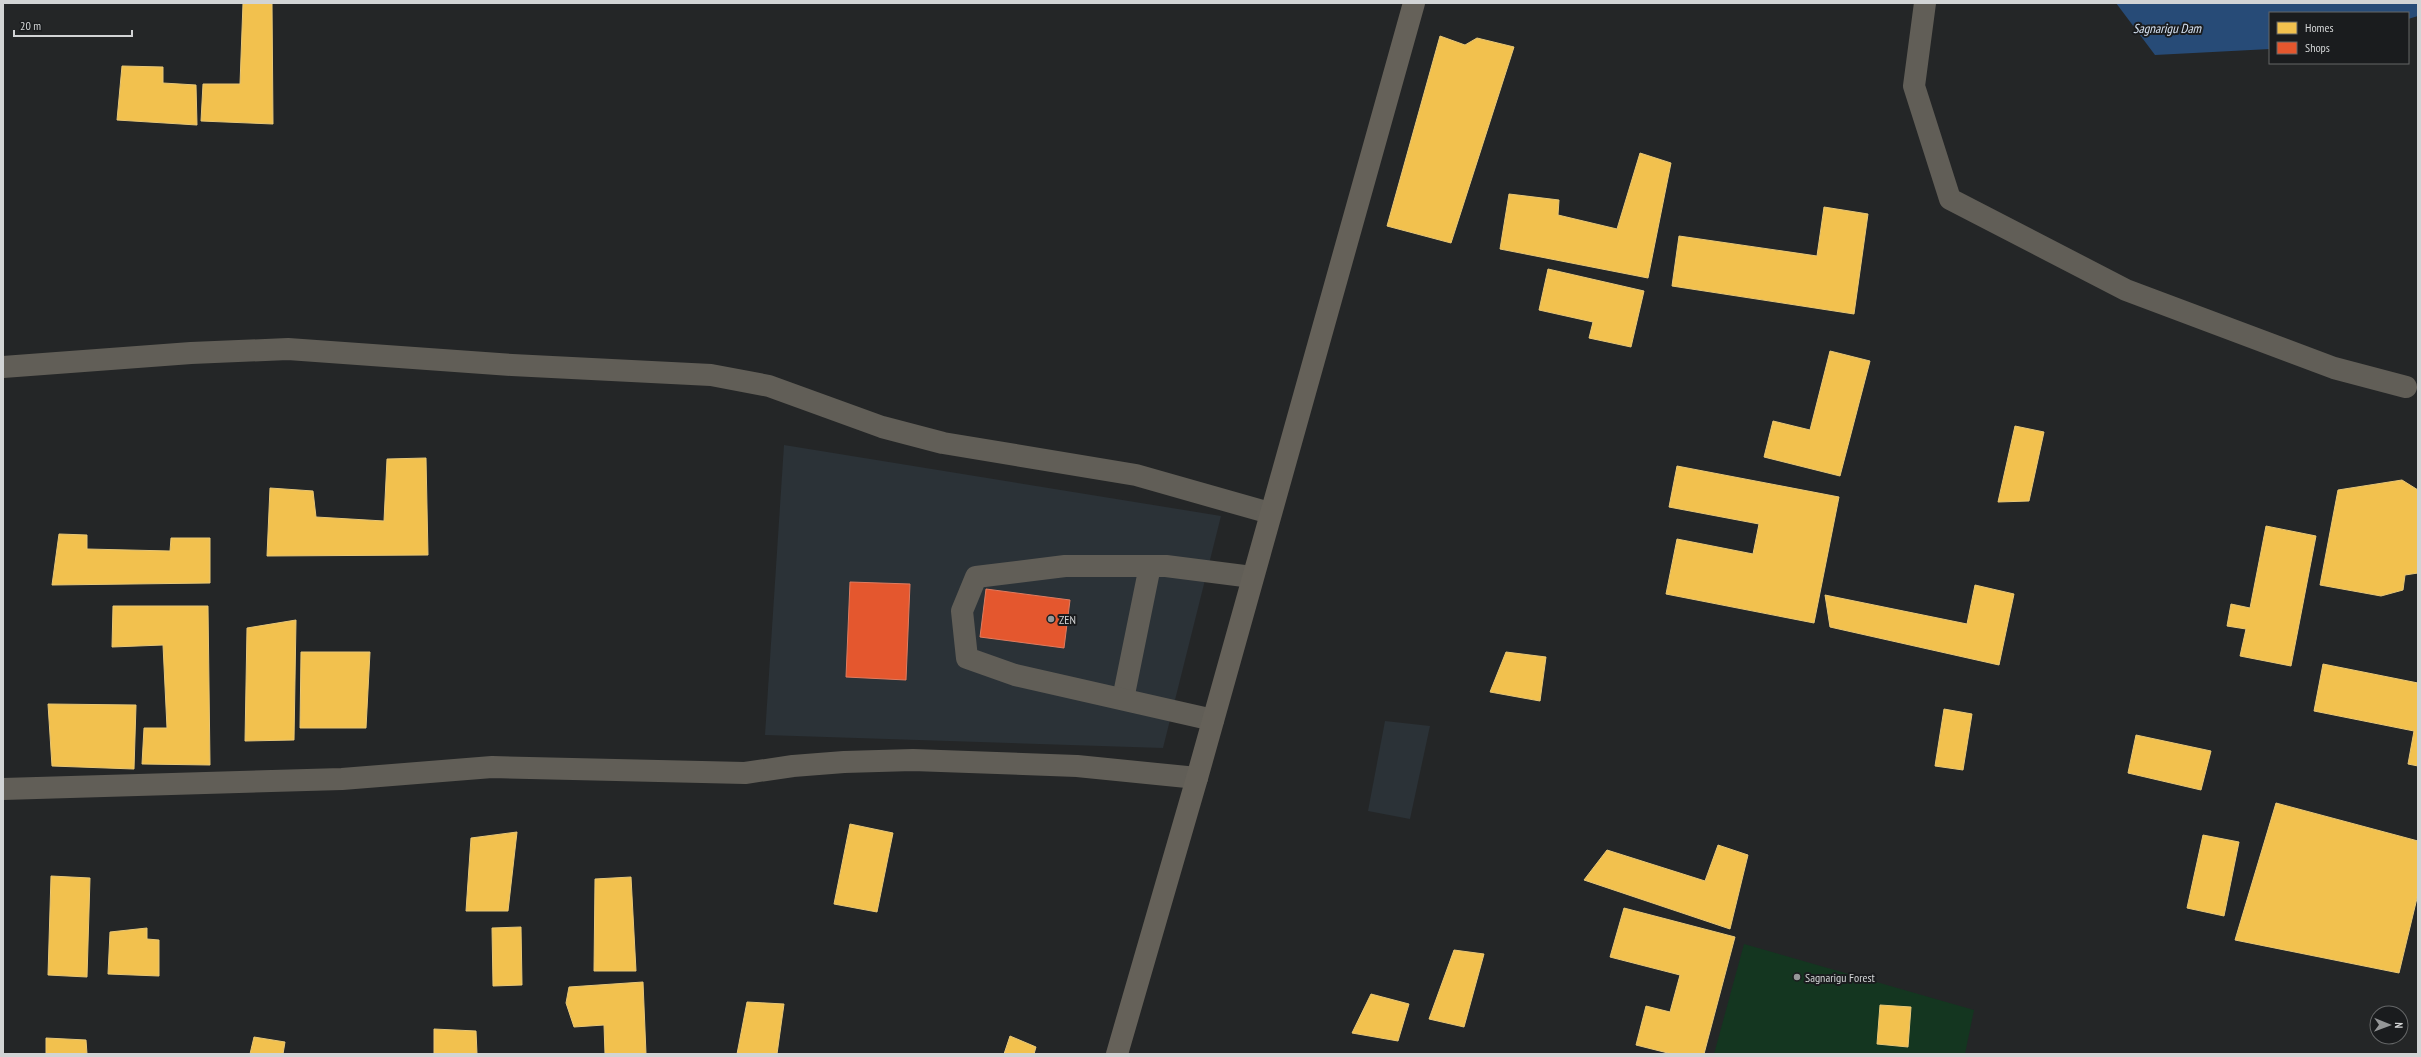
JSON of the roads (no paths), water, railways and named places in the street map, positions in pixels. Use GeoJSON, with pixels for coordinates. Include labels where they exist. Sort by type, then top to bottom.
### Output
{"type":"FeatureCollection","features":[{"type":"Feature","properties":{"kind":"street"},"geometry":{"type":"LineString","coordinates":[[1117,1054],[1197,778],[1252,577],[1414,3]]}},
{"type":"Feature","properties":{"kind":"street"},"geometry":{"type":"LineString","coordinates":[[1925,3],[1914,86],[1950,199],[2126,290],[2334,368],[2406,387]]}},
{"type":"Feature","properties":{"kind":"street"},"geometry":{"type":"LineString","coordinates":[[3,367],[191,353],[288,349],[512,365],[711,375],[769,386],[882,427],[943,443],[1136,475],[1270,513]]}},
{"type":"Feature","properties":{"kind":"street"},"geometry":{"type":"LineString","coordinates":[[1213,720],[1015,675],[967,658],[962,611],[976,576],[1064,566],[1150,566],[1252,577]]}},
{"type":"Feature","properties":{"kind":"street"},"geometry":{"type":"LineString","coordinates":[[1123,699],[1150,566]]}},
{"type":"Feature","properties":{"kind":"street"},"geometry":{"type":"LineString","coordinates":[[3,789],[342,779],[492,767],[745,773],[793,766],[844,762],[913,760],[1077,766],[1197,778]]}},
{"type":"Feature","properties":{"kind":"water","name":"Sagnarigu Dam"},"geometry":{"type":"Polygon","coordinates":[[[2116,3],[2418,3],[2418,16],[2409,19],[2409,12],[2269,12],[2269,49],[2155,55],[2116,3]]]}},
{"type":"Feature","properties":{"kind":"place","name":"ZEN"},"geometry":{"type":"Point","coordinates":[1051,619]}},
{"type":"Feature","properties":{"kind":"place","name":"Sagnarigu Forest"},"geometry":{"type":"Point","coordinates":[1797,977]}}]}
